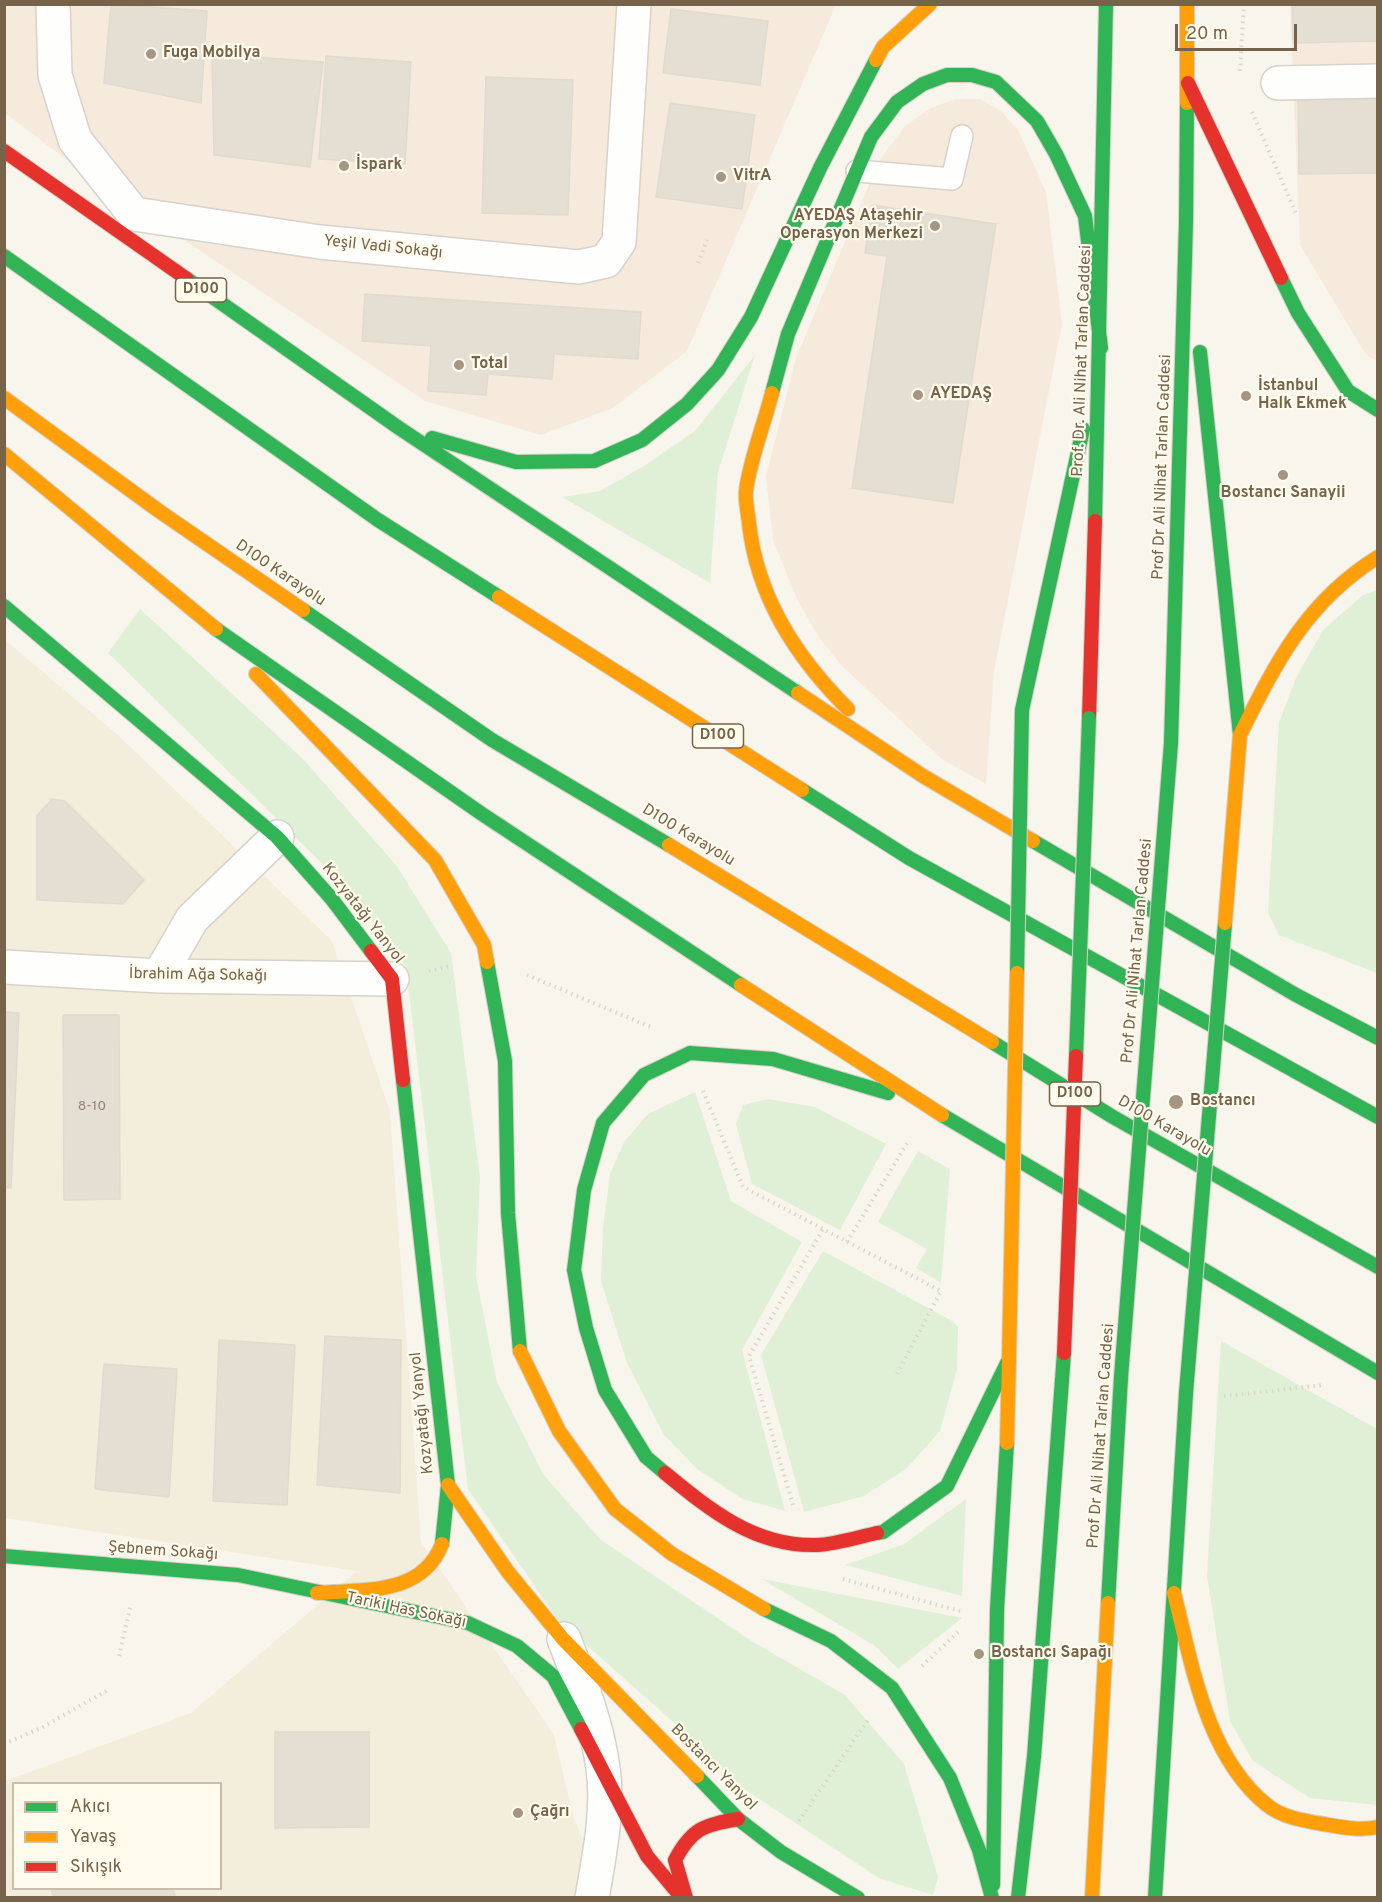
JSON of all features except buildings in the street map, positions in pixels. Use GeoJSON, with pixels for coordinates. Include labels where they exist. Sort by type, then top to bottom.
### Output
{"type":"FeatureCollection","features":[{"type":"Feature","properties":{"kind":"main road"},"geometry":{"type":"LineString","coordinates":[[399,429],[516,462],[594,461],[642,440],[687,404],[718,370],[756,308],[820,168],[883,47],[930,4]]}},
{"type":"Feature","properties":{"kind":"main road","name":"Prof. Dr. Ali Nihat Tarlan Caddesi"},"geometry":{"type":"LineString","coordinates":[[1018,1898],[1034,1757],[1064,1353],[1101,348],[1107,4]]}},
{"type":"Feature","properties":{"kind":"main road"},"geometry":{"type":"LineString","coordinates":[[1155,1898],[1186,1393],[1240,735],[1186,222],[1187,4]]}},
{"type":"Feature","properties":{"kind":"main road"},"geometry":{"type":"LineString","coordinates":[[891,753],[822,683],[799,652],[777,616],[753,557],[746,492],[788,334],[871,137],[897,102],[923,84],[947,75],[972,75],[996,82],[1037,121],[1056,154],[1085,216],[1101,348],[1022,710],[1010,1359],[1005,1501],[997,1610],[992,1898]]}},
{"type":"Feature","properties":{"kind":"main road"},"geometry":{"type":"LineString","coordinates":[[1188,83],[1298,313],[1348,391],[1377,410]]}},
{"type":"Feature","properties":{"kind":"main road","name":"D100"},"geometry":{"type":"LineString","coordinates":[[4,151],[127,224],[399,429]]}},
{"type":"Feature","properties":{"kind":"main road","name":"Prof Dr Ali Nihat Tarlan Caddesi"},"geometry":{"type":"LineString","coordinates":[[1092,1898],[1121,1377],[1171,743],[1186,222]]}},
{"type":"Feature","properties":{"kind":"main road"},"geometry":{"type":"LineString","coordinates":[[4,241],[83,314]]}},
{"type":"Feature","properties":{"kind":"main road","name":"D100"},"geometry":{"type":"LineString","coordinates":[[4,256],[83,314],[378,520],[909,858],[1377,1117]]}},
{"type":"Feature","properties":{"kind":"main road","name":"D100 Karayolu"},"geometry":{"type":"LineString","coordinates":[[4,398],[159,512],[492,740],[789,916],[1113,1117],[1377,1267]]}},
{"type":"Feature","properties":{"kind":"main road"},"geometry":{"type":"LineString","coordinates":[[399,429],[923,776],[1296,995],[1377,1038]]}},
{"type":"Feature","properties":{"kind":"main road"},"geometry":{"type":"LineString","coordinates":[[4,454],[207,623],[482,814],[921,1102],[1377,1373]]}},
{"type":"Feature","properties":{"kind":"main road"},"geometry":{"type":"LineString","coordinates":[[1240,735],[1271,672],[1310,612],[1348,573],[1377,557]]}},
{"type":"Feature","properties":{"kind":"main road","name":"Kozyatağı Yanyol"},"geometry":{"type":"LineString","coordinates":[[4,606],[277,837],[331,898],[392,979],[448,1485],[443,1541],[433,1566],[408,1584],[317,1593]]}},
{"type":"Feature","properties":{"kind":"main road"},"geometry":{"type":"LineString","coordinates":[[207,623],[435,860],[484,945],[505,1061],[508,1213],[519,1349],[559,1431],[615,1509],[672,1554],[756,1605],[831,1641],[895,1692],[950,1778],[979,1850],[992,1898]]}},
{"type":"Feature","properties":{"kind":"main road"},"geometry":{"type":"LineString","coordinates":[[1296,995],[1343,1004]]}},
{"type":"Feature","properties":{"kind":"main road"},"geometry":{"type":"LineString","coordinates":[[921,1102],[773,1059],[690,1053],[644,1075],[603,1123],[584,1190],[574,1270],[586,1328],[605,1390],[646,1457],[707,1508],[761,1538],[816,1545],[883,1532],[947,1486],[1010,1359]]}},
{"type":"Feature","properties":{"kind":"main road"},"geometry":{"type":"LineString","coordinates":[[1247,1296],[1377,1358]]}},
{"type":"Feature","properties":{"kind":"main road","name":"Bostancı Yanyol"},"geometry":{"type":"LineString","coordinates":[[448,1485],[508,1572],[563,1639],[738,1819],[781,1852],[858,1898]]}},
{"type":"Feature","properties":{"kind":"main road","name":"Şebnem Sokağı"},"geometry":{"type":"LineString","coordinates":[[4,1556],[238,1575],[317,1593]]}},
{"type":"Feature","properties":{"kind":"main road","name":"Tariki Has Sokağı"},"geometry":{"type":"LineString","coordinates":[[317,1593],[468,1623],[517,1646],[553,1676],[604,1769],[647,1856],[684,1898]]}},
{"type":"Feature","properties":{"kind":"main road"},"geometry":{"type":"LineString","coordinates":[[1174,1593],[1204,1702],[1234,1768],[1268,1806],[1312,1822],[1366,1830],[1377,1827]]}},
{"type":"Feature","properties":{"kind":"main road"},"geometry":{"type":"LineString","coordinates":[[684,1898],[675,1860],[686,1838],[705,1825],[738,1819]]}},
{"type":"Feature","properties":{"kind":"street"},"geometry":{"type":"LineString","coordinates":[[53,4],[55,75],[75,140],[127,224]]}},
{"type":"Feature","properties":{"kind":"street","name":"Yeşil Vadi Sokağı"},"geometry":{"type":"LineString","coordinates":[[127,224],[579,267],[606,261],[619,242],[634,4]]}},
{"type":"Feature","properties":{"kind":"street"},"geometry":{"type":"LineString","coordinates":[[1278,83],[1377,81]]}},
{"type":"Feature","properties":{"kind":"street"},"geometry":{"type":"LineString","coordinates":[[159,976],[192,919],[277,837]]}},
{"type":"Feature","properties":{"kind":"street","name":"İbrahim Ağa Sokağı"},"geometry":{"type":"LineString","coordinates":[[4,967],[159,976],[392,979]]}},
{"type":"Feature","properties":{"kind":"street","name":"Tariki Has Sokağı"},"geometry":{"type":"LineString","coordinates":[[563,1639],[587,1697],[604,1769],[602,1835],[592,1898]]}},
{"type":"Feature","properties":{"kind":"lane"},"geometry":{"type":"LineString","coordinates":[[857,171],[952,179],[962,136]]}},
{"type":"Feature","properties":{"kind":"path"},"geometry":{"type":"LineString","coordinates":[[698,263],[706,240]]}},
{"type":"Feature","properties":{"kind":"path"},"geometry":{"type":"LineString","coordinates":[[392,979],[487,959],[657,1029]]}},
{"type":"Feature","properties":{"kind":"path"},"geometry":{"type":"LineString","coordinates":[[702,1090],[743,1187],[941,1291],[897,1374]]}},
{"type":"Feature","properties":{"kind":"path"},"geometry":{"type":"LineString","coordinates":[[847,1242],[912,1136]]}},
{"type":"Feature","properties":{"kind":"path"},"geometry":{"type":"LineString","coordinates":[[795,1509],[750,1356],[823,1229]]}},
{"type":"Feature","properties":{"kind":"path"},"geometry":{"type":"LineString","coordinates":[[1215,1397],[1328,1384]]}},
{"type":"Feature","properties":{"kind":"path"},"geometry":{"type":"LineString","coordinates":[[119,1656],[140,1567]]}},
{"type":"Feature","properties":{"kind":"path"},"geometry":{"type":"LineString","coordinates":[[796,1825],[867,1721],[959,1631]]}},
{"type":"Feature","properties":{"kind":"path"},"geometry":{"type":"LineString","coordinates":[[4,1744],[41,1728],[110,1689]]}},
{"type":"Feature","properties":{"kind":"shaded area"},"geometry":{"type":"Polygon","coordinates":[[[4,5],[836,5],[687,351],[613,408],[541,435],[425,401],[88,176],[5,113],[4,5]]]}},
{"type":"Feature","properties":{"kind":"shaded area"},"geometry":{"type":"Polygon","coordinates":[[[1290,5],[1377,5],[1377,361],[1366,355],[1300,245],[1290,5]]]}},
{"type":"Feature","properties":{"kind":"shaded area"},"geometry":{"type":"Polygon","coordinates":[[[955,99],[981,99],[1002,112],[1018,130],[1046,192],[1062,324],[994,671],[986,784],[942,759],[841,665],[818,636],[797,599],[773,540],[766,476],[796,358],[879,161],[905,126],[931,108],[955,99]]]}},
{"type":"Feature","properties":{"kind":"shaded area"},"geometry":{"type":"Polygon","coordinates":[[[4,639],[119,736],[332,941],[390,1112],[421,1542],[554,1735],[573,1816],[607,1897],[5,1897],[5,1781],[191,1713],[357,1571],[5,1518],[4,639]]]}},
{"type":"Feature","properties":{"kind":"green space"},"geometry":{"type":"Polygon","coordinates":[[[755,355],[718,472],[710,583],[562,497],[600,491],[644,466],[695,431],[755,355]]]}},
{"type":"Feature","properties":{"kind":"green space"},"geometry":{"type":"Polygon","coordinates":[[[1378,590],[1377,973],[1279,935],[1268,913],[1279,722],[1296,678],[1323,630],[1363,595],[1378,590]]]}},
{"type":"Feature","properties":{"kind":"green space"},"geometry":{"type":"Polygon","coordinates":[[[140,609],[303,759],[396,865],[451,953],[480,1177],[476,1276],[497,1382],[543,1474],[601,1540],[753,1642],[845,1695],[904,1764],[938,1877],[933,1895],[879,1878],[738,1785],[670,1719],[558,1620],[468,1489],[406,967],[353,894],[108,653],[140,609]]]}},
{"type":"Feature","properties":{"kind":"green space"},"geometry":{"type":"Polygon","coordinates":[[[695,1092],[731,1201],[802,1242],[742,1350],[785,1511],[743,1499],[697,1469],[664,1435],[627,1363],[601,1281],[603,1228],[610,1174],[624,1142],[648,1114],[695,1092]]]}},
{"type":"Feature","properties":{"kind":"green space"},"geometry":{"type":"Polygon","coordinates":[[[768,1099],[815,1107],[886,1144],[840,1230],[752,1184],[736,1124],[743,1105],[768,1099]]]}},
{"type":"Feature","properties":{"kind":"green space"},"geometry":{"type":"Polygon","coordinates":[[[918,1151],[950,1169],[941,1283],[916,1268],[927,1249],[878,1222],[918,1151]]]}},
{"type":"Feature","properties":{"kind":"green space"},"geometry":{"type":"Polygon","coordinates":[[[823,1251],[952,1321],[958,1327],[957,1369],[940,1431],[906,1469],[864,1496],[804,1512],[761,1355],[823,1251]]]}},
{"type":"Feature","properties":{"kind":"green space"},"geometry":{"type":"Polygon","coordinates":[[[1221,1341],[1377,1429],[1377,1805],[1310,1798],[1253,1761],[1230,1721],[1207,1576],[1221,1341]]]}},
{"type":"Feature","properties":{"kind":"green space"},"geometry":{"type":"Polygon","coordinates":[[[966,1499],[962,1596],[845,1565],[904,1544],[966,1499]]]}},
{"type":"Feature","properties":{"kind":"green space"},"geometry":{"type":"Polygon","coordinates":[[[762,1579],[962,1618],[898,1669],[875,1646],[762,1579]]]}},
{"type":"Feature","properties":{"kind":"traffic: fast"},"geometry":{"type":"LineString","coordinates":[[1095,521],[1106,4]]}},
{"type":"Feature","properties":{"kind":"traffic: fast"},"geometry":{"type":"LineString","coordinates":[[432,438],[516,462],[594,461],[642,440],[687,404],[718,370],[751,317],[820,168],[876,60]]}},
{"type":"Feature","properties":{"kind":"traffic: fast"},"geometry":{"type":"LineString","coordinates":[[772,393],[788,334],[871,137],[897,102],[923,84],[947,75],[972,75],[996,82],[1037,121],[1056,154],[1085,216],[1101,348]]}},
{"type":"Feature","properties":{"kind":"traffic: fast"},"geometry":{"type":"LineString","coordinates":[[1171,743],[1186,222],[1187,103]]}},
{"type":"Feature","properties":{"kind":"traffic: fast"},"geometry":{"type":"LineString","coordinates":[[4,256],[378,520],[499,597]]}},
{"type":"Feature","properties":{"kind":"traffic: fast"},"geometry":{"type":"LineString","coordinates":[[1281,278],[1298,313],[1348,391],[1378,410]]}},
{"type":"Feature","properties":{"kind":"traffic: fast"},"geometry":{"type":"LineString","coordinates":[[187,279],[399,428],[798,693]]}},
{"type":"Feature","properties":{"kind":"traffic: fast"},"geometry":{"type":"LineString","coordinates":[[1200,352],[1240,735]]}},
{"type":"Feature","properties":{"kind":"traffic: fast"},"geometry":{"type":"LineString","coordinates":[[1022,710],[1083,429]]}},
{"type":"Feature","properties":{"kind":"traffic: fast"},"geometry":{"type":"LineString","coordinates":[[4,606],[277,837],[331,898],[371,951]]}},
{"type":"Feature","properties":{"kind":"traffic: fast"},"geometry":{"type":"LineString","coordinates":[[303,610],[492,740],[669,845]]}},
{"type":"Feature","properties":{"kind":"traffic: fast"},"geometry":{"type":"LineString","coordinates":[[216,629],[482,814],[741,985]]}},
{"type":"Feature","properties":{"kind":"traffic: fast"},"geometry":{"type":"LineString","coordinates":[[1017,973],[1022,710]]}},
{"type":"Feature","properties":{"kind":"traffic: fast"},"geometry":{"type":"LineString","coordinates":[[1076,1056],[1089,718]]}},
{"type":"Feature","properties":{"kind":"traffic: fast"},"geometry":{"type":"LineString","coordinates":[[1121,1377],[1171,743]]}},
{"type":"Feature","properties":{"kind":"traffic: fast"},"geometry":{"type":"LineString","coordinates":[[802,790],[909,858],[1378,1117]]}},
{"type":"Feature","properties":{"kind":"traffic: fast"},"geometry":{"type":"LineString","coordinates":[[1033,841],[1296,995],[1378,1038]]}},
{"type":"Feature","properties":{"kind":"traffic: fast"},"geometry":{"type":"LineString","coordinates":[[1186,1393],[1225,923]]}},
{"type":"Feature","properties":{"kind":"traffic: fast"},"geometry":{"type":"LineString","coordinates":[[487,962],[505,1061],[508,1213],[520,1351]]}},
{"type":"Feature","properties":{"kind":"traffic: fast"},"geometry":{"type":"LineString","coordinates":[[992,1042],[1113,1117],[1378,1267]]}},
{"type":"Feature","properties":{"kind":"traffic: fast"},"geometry":{"type":"LineString","coordinates":[[665,1473],[646,1457],[605,1390],[586,1328],[574,1270],[584,1190],[603,1123],[644,1075],[690,1053],[773,1059],[888,1093]]}},
{"type":"Feature","properties":{"kind":"traffic: fast"},"geometry":{"type":"LineString","coordinates":[[403,1080],[448,1485],[442,1544]]}},
{"type":"Feature","properties":{"kind":"traffic: fast"},"geometry":{"type":"LineString","coordinates":[[942,1115],[1378,1373]]}},
{"type":"Feature","properties":{"kind":"traffic: fast"},"geometry":{"type":"LineString","coordinates":[[1018,1898],[1034,1757],[1064,1353]]}},
{"type":"Feature","properties":{"kind":"traffic: fast"},"geometry":{"type":"LineString","coordinates":[[877,1533],[883,1532],[947,1486],[1009,1359]]}},
{"type":"Feature","properties":{"kind":"traffic: fast"},"geometry":{"type":"LineString","coordinates":[[1108,1603],[1121,1377]]}},
{"type":"Feature","properties":{"kind":"traffic: fast"},"geometry":{"type":"LineString","coordinates":[[1155,1898],[1186,1393]]}},
{"type":"Feature","properties":{"kind":"traffic: fast"},"geometry":{"type":"LineString","coordinates":[[993,1885],[997,1610],[1007,1443]]}},
{"type":"Feature","properties":{"kind":"traffic: fast"},"geometry":{"type":"LineString","coordinates":[[4,1556],[238,1575],[468,1623],[517,1646],[553,1676],[581,1729]]}},
{"type":"Feature","properties":{"kind":"traffic: fast"},"geometry":{"type":"LineString","coordinates":[[764,1609],[831,1641],[892,1688],[950,1778],[979,1850],[992,1898]]}},
{"type":"Feature","properties":{"kind":"traffic: fast"},"geometry":{"type":"LineString","coordinates":[[697,1776],[738,1819],[781,1852],[858,1898]]}},
{"type":"Feature","properties":{"kind":"traffic: slow"},"geometry":{"type":"LineString","coordinates":[[876,60],[883,47],[930,4]]}},
{"type":"Feature","properties":{"kind":"traffic: slow"},"geometry":{"type":"LineString","coordinates":[[1187,4],[1187,103]]}},
{"type":"Feature","properties":{"kind":"traffic: slow"},"geometry":{"type":"LineString","coordinates":[[772,393],[746,491],[753,550],[770,601],[782,624],[812,668],[848,709]]}},
{"type":"Feature","properties":{"kind":"traffic: slow"},"geometry":{"type":"LineString","coordinates":[[4,398],[159,511],[303,610]]}},
{"type":"Feature","properties":{"kind":"traffic: slow"},"geometry":{"type":"LineString","coordinates":[[4,454],[216,629]]}},
{"type":"Feature","properties":{"kind":"traffic: slow"},"geometry":{"type":"LineString","coordinates":[[1240,735],[1281,658],[1313,613],[1353,574],[1378,557]]}},
{"type":"Feature","properties":{"kind":"traffic: slow"},"geometry":{"type":"LineString","coordinates":[[499,597],[802,790]]}},
{"type":"Feature","properties":{"kind":"traffic: slow"},"geometry":{"type":"LineString","coordinates":[[256,674],[435,860],[484,945],[487,962]]}},
{"type":"Feature","properties":{"kind":"traffic: slow"},"geometry":{"type":"LineString","coordinates":[[798,693],[923,776],[1033,841]]}},
{"type":"Feature","properties":{"kind":"traffic: slow"},"geometry":{"type":"LineString","coordinates":[[1225,923],[1240,735]]}},
{"type":"Feature","properties":{"kind":"traffic: slow"},"geometry":{"type":"LineString","coordinates":[[669,845],[992,1042]]}},
{"type":"Feature","properties":{"kind":"traffic: slow"},"geometry":{"type":"LineString","coordinates":[[1009,1359],[1017,973]]}},
{"type":"Feature","properties":{"kind":"traffic: slow"},"geometry":{"type":"LineString","coordinates":[[741,985],[942,1115]]}},
{"type":"Feature","properties":{"kind":"traffic: slow"},"geometry":{"type":"LineString","coordinates":[[520,1351],[559,1431],[615,1509],[672,1554],[764,1609]]}},
{"type":"Feature","properties":{"kind":"traffic: slow"},"geometry":{"type":"LineString","coordinates":[[1007,1443],[1009,1359]]}},
{"type":"Feature","properties":{"kind":"traffic: slow"},"geometry":{"type":"LineString","coordinates":[[448,1485],[508,1572],[563,1639],[697,1776]]}},
{"type":"Feature","properties":{"kind":"traffic: slow"},"geometry":{"type":"LineString","coordinates":[[317,1593],[372,1589],[406,1581],[421,1573],[433,1561],[442,1544]]}},
{"type":"Feature","properties":{"kind":"traffic: slow"},"geometry":{"type":"LineString","coordinates":[[1174,1593],[1204,1707],[1229,1761],[1246,1785],[1267,1805],[1279,1813],[1294,1818],[1350,1828],[1378,1827]]}},
{"type":"Feature","properties":{"kind":"traffic: slow"},"geometry":{"type":"LineString","coordinates":[[1092,1898],[1108,1603]]}},
{"type":"Feature","properties":{"kind":"traffic: jam"},"geometry":{"type":"LineString","coordinates":[[1188,83],[1281,278]]}},
{"type":"Feature","properties":{"kind":"traffic: jam"},"geometry":{"type":"LineString","coordinates":[[4,151],[187,279]]}},
{"type":"Feature","properties":{"kind":"traffic: jam"},"geometry":{"type":"LineString","coordinates":[[1089,718],[1095,521]]}},
{"type":"Feature","properties":{"kind":"traffic: jam"},"geometry":{"type":"LineString","coordinates":[[371,951],[392,979],[403,1080]]}},
{"type":"Feature","properties":{"kind":"traffic: jam"},"geometry":{"type":"LineString","coordinates":[[1064,1353],[1076,1056]]}},
{"type":"Feature","properties":{"kind":"traffic: jam"},"geometry":{"type":"LineString","coordinates":[[665,1473],[717,1513],[735,1524],[773,1540],[817,1545],[877,1533]]}},
{"type":"Feature","properties":{"kind":"traffic: jam"},"geometry":{"type":"LineString","coordinates":[[581,1729],[647,1856],[682,1898]]}},
{"type":"Feature","properties":{"kind":"traffic: jam"},"geometry":{"type":"LineString","coordinates":[[686,1898],[675,1860],[681,1849],[700,1830],[716,1823],[738,1819]]}},
{"type":"Feature","properties":{"kind":"place","name":"Fuga Mobilya"},"geometry":{"type":"Point","coordinates":[151,54]}},
{"type":"Feature","properties":{"kind":"place","name":"İspark"},"geometry":{"type":"Point","coordinates":[344,166]}},
{"type":"Feature","properties":{"kind":"place","name":"VitrA"},"geometry":{"type":"Point","coordinates":[721,177]}},
{"type":"Feature","properties":{"kind":"place","name":"AYEDAŞ Ataşehir Operasyon Merkezi"},"geometry":{"type":"Point","coordinates":[935,226]}},
{"type":"Feature","properties":{"kind":"place","name":"Total"},"geometry":{"type":"Point","coordinates":[459,365]}},
{"type":"Feature","properties":{"kind":"place","name":"AYEDAŞ"},"geometry":{"type":"Point","coordinates":[918,395]}},
{"type":"Feature","properties":{"kind":"place","name":"İstanbul Halk Ekmek"},"geometry":{"type":"Point","coordinates":[1246,396]}},
{"type":"Feature","properties":{"kind":"place","name":"Bostancı Sanayii"},"geometry":{"type":"Point","coordinates":[1283,475]}},
{"type":"Feature","properties":{"kind":"place","name":"Bostancı"},"geometry":{"type":"Point","coordinates":[1176,1102]}},
{"type":"Feature","properties":{"kind":"place","name":"Bostancı Sapağı"},"geometry":{"type":"Point","coordinates":[979,1654]}},
{"type":"Feature","properties":{"kind":"place","name":"Çağrı"},"geometry":{"type":"Point","coordinates":[518,1813]}}]}
